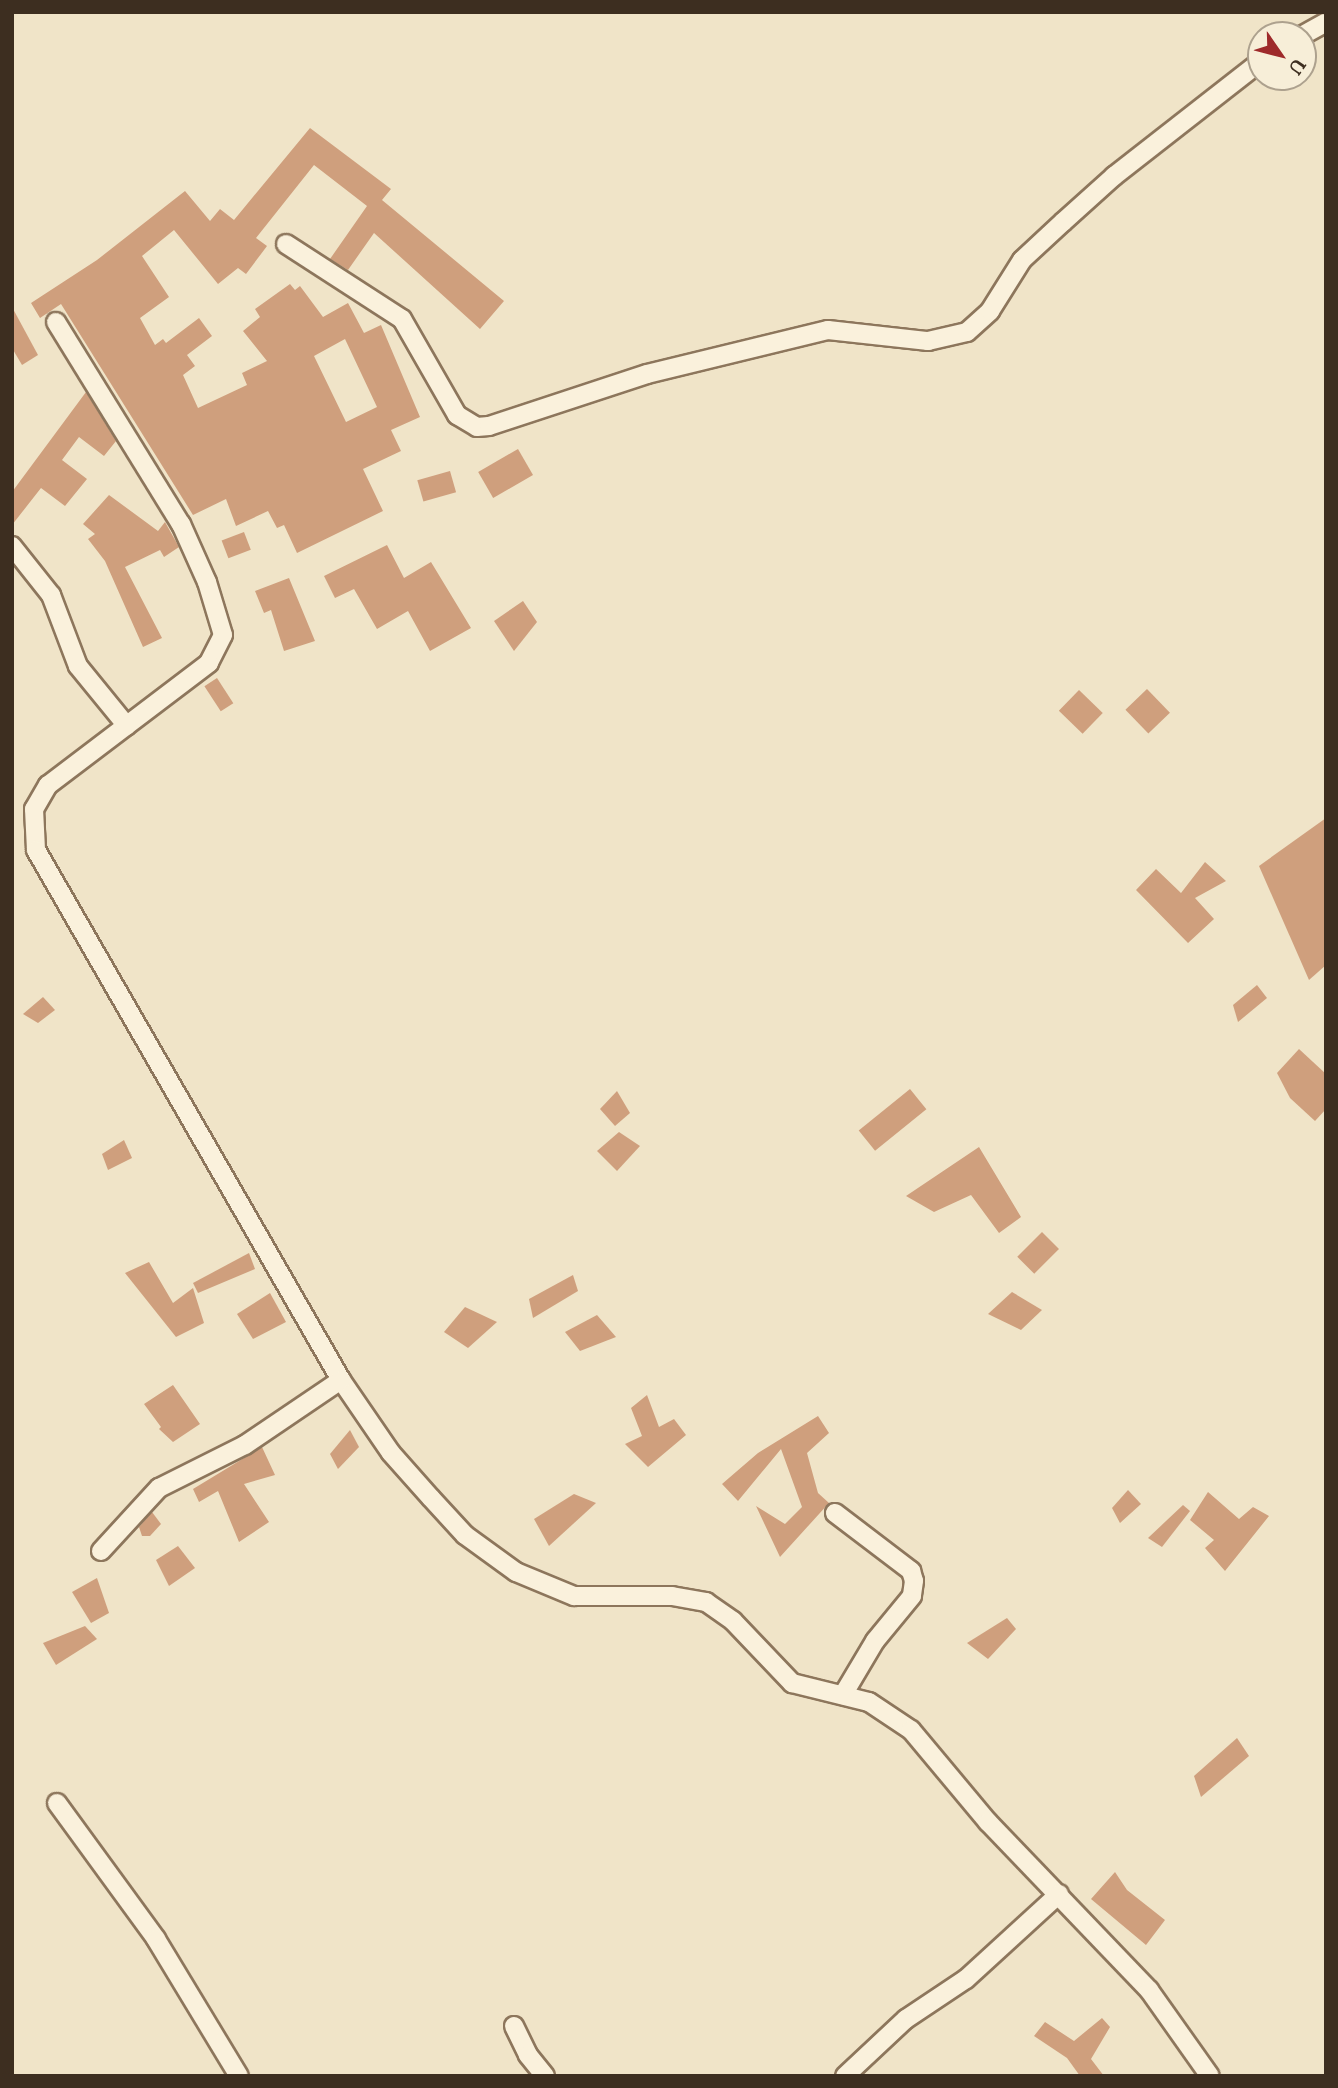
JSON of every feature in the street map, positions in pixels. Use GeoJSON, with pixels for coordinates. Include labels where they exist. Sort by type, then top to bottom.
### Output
{"type":"FeatureCollection","features":[{"type":"Feature","properties":{"kind":"street"},"geometry":{"type":"LineString","coordinates":[[286,244],[402,319],[457,415],[477,427],[489,426],[647,374],[820,331],[928,341],[967,332],[990,311],[1023,260],[1063,222],[1114,176],[1247,72]]}},
{"type":"Feature","properties":{"kind":"street"},"geometry":{"type":"LineString","coordinates":[[56,322],[181,524],[223,622],[220,647],[208,663],[43,792],[32,823],[36,850],[341,1380],[391,1453],[439,1508],[465,1535],[516,1572],[574,1596],[672,1596],[706,1602],[733,1621],[786,1678],[881,1708],[911,1730],[988,1822],[1149,1990],[1210,2076]]}},
{"type":"Feature","properties":{"kind":"street"},"geometry":{"type":"LineString","coordinates":[[12,546],[51,595],[78,666],[127,726]]}},
{"type":"Feature","properties":{"kind":"street"},"geometry":{"type":"LineString","coordinates":[[101,1551],[159,1488],[245,1445],[341,1380]]}},
{"type":"Feature","properties":{"kind":"street"},"geometry":{"type":"LineString","coordinates":[[835,1513],[911,1571],[914,1581],[912,1596],[875,1641],[843,1695]]}},
{"type":"Feature","properties":{"kind":"street"},"geometry":{"type":"LineString","coordinates":[[57,1803],[156,1940],[239,2076]]}},
{"type":"Feature","properties":{"kind":"street"},"geometry":{"type":"LineString","coordinates":[[845,2076],[906,2019],[966,1979],[1059,1894]]}},
{"type":"Feature","properties":{"kind":"street"},"geometry":{"type":"LineString","coordinates":[[514,2026],[528,2054],[545,2076]]}},
{"type":"Feature","properties":{"kind":"building"},"geometry":{"type":"Polygon","coordinates":[[[310,128],[391,189],[382,200],[504,301],[480,329],[374,233],[348,270],[330,259],[367,206],[314,165],[256,238],[267,246],[246,274],[238,268],[218,284],[174,230],[142,256],[169,297],[140,318],[155,345],[163,339],[166,343],[199,318],[212,336],[187,355],[195,366],[183,375],[198,408],[247,385],[242,373],[267,361],[243,331],[260,317],[255,309],[290,284],[295,290],[300,286],[323,317],[348,303],[364,333],[381,325],[420,417],[391,430],[401,451],[363,469],[383,511],[297,553],[284,525],[277,528],[268,511],[236,526],[226,499],[193,515],[61,304],[40,318],[31,303],[97,260],[185,191],[210,221],[220,209],[234,220],[310,128]],[[345,339],[314,356],[346,422],[377,407],[345,339]]]}},
{"type":"Feature","properties":{"kind":"building"},"geometry":{"type":"Polygon","coordinates":[[[12,307],[38,355],[22,365],[12,348],[12,307]]]}},
{"type":"Feature","properties":{"kind":"building"},"geometry":{"type":"Polygon","coordinates":[[[86,392],[116,441],[104,456],[79,437],[62,460],[87,479],[65,506],[41,488],[12,525],[12,492],[86,392]]]}},
{"type":"Feature","properties":{"kind":"building"},"geometry":{"type":"Polygon","coordinates":[[[518,449],[533,475],[493,498],[478,472],[518,449]]]}},
{"type":"Feature","properties":{"kind":"building"},"geometry":{"type":"Polygon","coordinates":[[[450,471],[456,492],[423,502],[417,480],[450,471]]]}},
{"type":"Feature","properties":{"kind":"building"},"geometry":{"type":"Polygon","coordinates":[[[109,495],[158,531],[165,522],[179,547],[164,557],[160,550],[125,567],[162,638],[143,647],[105,561],[88,539],[95,534],[83,524],[109,495]]]}},
{"type":"Feature","properties":{"kind":"building"},"geometry":{"type":"Polygon","coordinates":[[[244,532],[251,550],[228,558],[222,541],[244,532]]]}},
{"type":"Feature","properties":{"kind":"building"},"geometry":{"type":"Polygon","coordinates":[[[387,545],[404,578],[431,562],[471,628],[430,651],[408,611],[377,629],[354,589],[335,598],[324,576],[387,545]]]}},
{"type":"Feature","properties":{"kind":"building"},"geometry":{"type":"Polygon","coordinates":[[[289,578],[315,641],[284,651],[271,610],[264,613],[255,591],[289,578]]]}},
{"type":"Feature","properties":{"kind":"building"},"geometry":{"type":"Polygon","coordinates":[[[523,601],[537,622],[514,651],[494,621],[523,601]]]}},
{"type":"Feature","properties":{"kind":"building"},"geometry":{"type":"Polygon","coordinates":[[[217,678],[233,703],[221,711],[204,686],[217,678]]]}},
{"type":"Feature","properties":{"kind":"building"},"geometry":{"type":"Polygon","coordinates":[[[1147,689],[1170,713],[1148,734],[1125,710],[1147,689]]]}},
{"type":"Feature","properties":{"kind":"building"},"geometry":{"type":"Polygon","coordinates":[[[1079,690],[1103,713],[1083,734],[1059,711],[1079,690]]]}},
{"type":"Feature","properties":{"kind":"building"},"geometry":{"type":"Polygon","coordinates":[[[1326,818],[1326,965],[1309,980],[1259,866],[1326,818]]]}},
{"type":"Feature","properties":{"kind":"building"},"geometry":{"type":"Polygon","coordinates":[[[1205,862],[1226,881],[1195,898],[1214,919],[1188,943],[1136,890],[1156,869],[1181,893],[1205,862]]]}},
{"type":"Feature","properties":{"kind":"building"},"geometry":{"type":"Polygon","coordinates":[[[1257,985],[1267,998],[1238,1022],[1233,1005],[1257,985]]]}},
{"type":"Feature","properties":{"kind":"building"},"geometry":{"type":"Polygon","coordinates":[[[43,997],[55,1010],[38,1023],[23,1014],[43,997]]]}},
{"type":"Feature","properties":{"kind":"building"},"geometry":{"type":"Polygon","coordinates":[[[1299,1049],[1326,1074],[1326,1109],[1315,1121],[1290,1098],[1277,1073],[1299,1049]]]}},
{"type":"Feature","properties":{"kind":"building"},"geometry":{"type":"Polygon","coordinates":[[[910,1089],[926,1109],[875,1151],[859,1131],[910,1089]]]}},
{"type":"Feature","properties":{"kind":"building"},"geometry":{"type":"Polygon","coordinates":[[[617,1091],[630,1113],[615,1126],[600,1109],[617,1091]]]}},
{"type":"Feature","properties":{"kind":"building"},"geometry":{"type":"Polygon","coordinates":[[[619,1132],[640,1146],[617,1171],[597,1151],[619,1132]]]}},
{"type":"Feature","properties":{"kind":"building"},"geometry":{"type":"Polygon","coordinates":[[[124,1140],[132,1158],[108,1170],[102,1154],[124,1140]]]}},
{"type":"Feature","properties":{"kind":"building"},"geometry":{"type":"Polygon","coordinates":[[[979,1147],[1021,1217],[999,1233],[971,1195],[934,1212],[906,1196],[979,1147]]]}},
{"type":"Feature","properties":{"kind":"building"},"geometry":{"type":"Polygon","coordinates":[[[1042,1232],[1059,1249],[1034,1274],[1017,1257],[1042,1232]]]}},
{"type":"Feature","properties":{"kind":"building"},"geometry":{"type":"Polygon","coordinates":[[[249,1253],[255,1269],[198,1293],[193,1283],[249,1253]]]}},
{"type":"Feature","properties":{"kind":"building"},"geometry":{"type":"Polygon","coordinates":[[[149,1262],[173,1303],[193,1288],[204,1323],[176,1337],[125,1273],[149,1262]]]}},
{"type":"Feature","properties":{"kind":"building"},"geometry":{"type":"Polygon","coordinates":[[[573,1275],[578,1291],[533,1318],[529,1299],[573,1275]]]}},
{"type":"Feature","properties":{"kind":"building"},"geometry":{"type":"Polygon","coordinates":[[[1012,1292],[1042,1310],[1021,1330],[988,1314],[1012,1292]]]}},
{"type":"Feature","properties":{"kind":"building"},"geometry":{"type":"Polygon","coordinates":[[[270,1293],[286,1322],[253,1339],[237,1314],[270,1293]]]}},
{"type":"Feature","properties":{"kind":"building"},"geometry":{"type":"Polygon","coordinates":[[[465,1307],[497,1322],[468,1348],[444,1332],[465,1307]]]}},
{"type":"Feature","properties":{"kind":"building"},"geometry":{"type":"Polygon","coordinates":[[[597,1315],[616,1337],[580,1351],[565,1332],[597,1315]]]}},
{"type":"Feature","properties":{"kind":"building"},"geometry":{"type":"Polygon","coordinates":[[[173,1385],[200,1424],[173,1442],[159,1429],[161,1427],[144,1404],[173,1385]]]}},
{"type":"Feature","properties":{"kind":"building"},"geometry":{"type":"Polygon","coordinates":[[[647,1395],[659,1427],[674,1419],[686,1435],[648,1467],[625,1444],[642,1436],[631,1408],[647,1395]]]}},
{"type":"Feature","properties":{"kind":"building"},"geometry":{"type":"Polygon","coordinates":[[[818,1416],[829,1433],[807,1453],[818,1493],[829,1503],[780,1557],[756,1506],[785,1524],[802,1507],[781,1449],[738,1501],[722,1484],[758,1453],[818,1416]]]}},
{"type":"Feature","properties":{"kind":"building"},"geometry":{"type":"Polygon","coordinates":[[[350,1430],[359,1447],[338,1469],[330,1454],[350,1430]]]}},
{"type":"Feature","properties":{"kind":"building"},"geometry":{"type":"Polygon","coordinates":[[[262,1447],[275,1475],[244,1484],[269,1522],[239,1542],[218,1491],[199,1502],[193,1489],[262,1447]]]}},
{"type":"Feature","properties":{"kind":"building"},"geometry":{"type":"Polygon","coordinates":[[[1128,1490],[1141,1504],[1120,1523],[1112,1508],[1128,1490]]]}},
{"type":"Feature","properties":{"kind":"building"},"geometry":{"type":"Polygon","coordinates":[[[1208,1492],[1239,1519],[1253,1507],[1269,1516],[1225,1571],[1205,1548],[1214,1540],[1190,1520],[1208,1492]]]}},
{"type":"Feature","properties":{"kind":"building"},"geometry":{"type":"Polygon","coordinates":[[[574,1494],[596,1503],[549,1546],[534,1519],[574,1494]]]}},
{"type":"Feature","properties":{"kind":"building"},"geometry":{"type":"Polygon","coordinates":[[[1183,1505],[1190,1511],[1162,1547],[1148,1538],[1183,1505]]]}},
{"type":"Feature","properties":{"kind":"building"},"geometry":{"type":"Polygon","coordinates":[[[152,1512],[161,1524],[150,1536],[142,1536],[139,1527],[152,1512]]]}},
{"type":"Feature","properties":{"kind":"building"},"geometry":{"type":"Polygon","coordinates":[[[178,1546],[195,1568],[169,1586],[156,1560],[178,1546]]]}},
{"type":"Feature","properties":{"kind":"building"},"geometry":{"type":"Polygon","coordinates":[[[97,1578],[109,1613],[91,1623],[72,1592],[97,1578]]]}},
{"type":"Feature","properties":{"kind":"building"},"geometry":{"type":"Polygon","coordinates":[[[1007,1618],[1016,1629],[988,1659],[967,1643],[1007,1618]]]}},
{"type":"Feature","properties":{"kind":"building"},"geometry":{"type":"Polygon","coordinates":[[[85,1626],[97,1639],[56,1665],[43,1643],[85,1626]]]}},
{"type":"Feature","properties":{"kind":"building"},"geometry":{"type":"Polygon","coordinates":[[[1237,1738],[1249,1756],[1201,1797],[1194,1776],[1237,1738]]]}},
{"type":"Feature","properties":{"kind":"building"},"geometry":{"type":"Polygon","coordinates":[[[1115,1872],[1127,1890],[1165,1920],[1146,1945],[1091,1899],[1115,1872]]]}},
{"type":"Feature","properties":{"kind":"building"},"geometry":{"type":"Polygon","coordinates":[[[1102,2018],[1110,2027],[1091,2059],[1104,2076],[1080,2076],[1067,2058],[1034,2036],[1045,2022],[1074,2041],[1102,2018]]]}}]}
